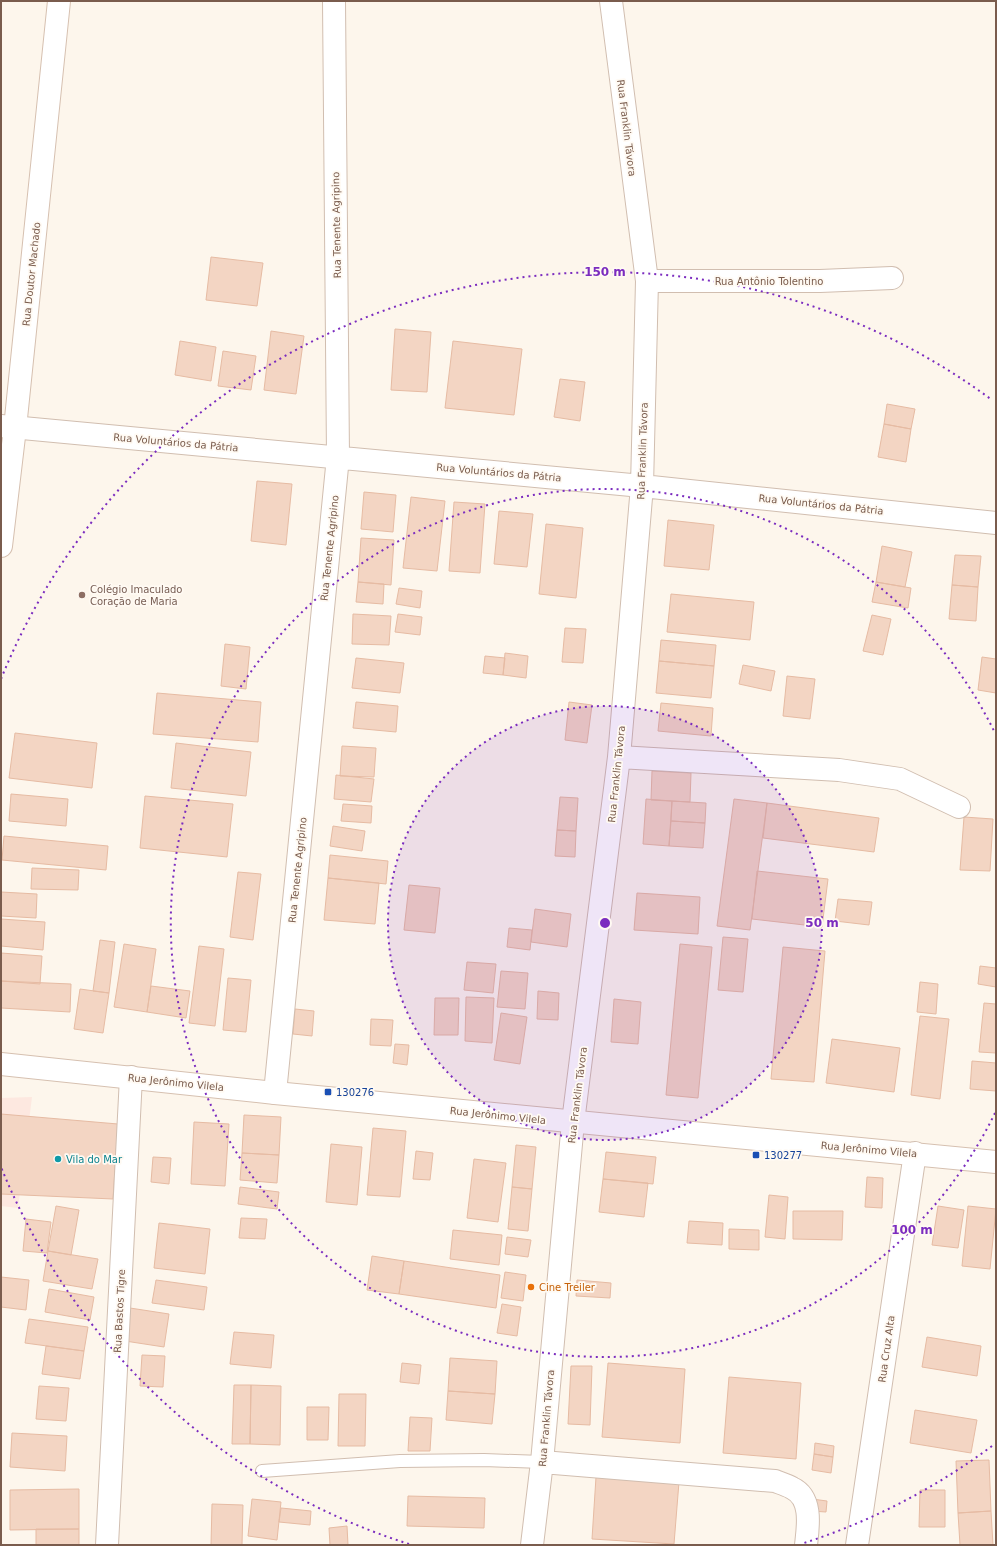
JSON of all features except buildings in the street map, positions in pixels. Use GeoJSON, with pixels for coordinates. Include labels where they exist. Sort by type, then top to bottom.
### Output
{"type":"FeatureCollection","features":[{"type":"Feature","properties":{"kind":"street","name":"Rua Doutor Machado"},"geometry":{"type":"LineString","coordinates":[[1,546],[8,427],[59,1]]}},
{"type":"Feature","properties":{"kind":"street","name":"Rua Tenente Agripino"},"geometry":{"type":"LineString","coordinates":[[275,1093],[338,457],[334,1]]}},
{"type":"Feature","properties":{"kind":"street","name":"Rua Franklin Távora"},"geometry":{"type":"LineString","coordinates":[[532,1545],[542,1462],[573,1122],[619,757],[642,486],[647,281],[611,1]]}},
{"type":"Feature","properties":{"kind":"street","name":"Rua Antônio Tolentino"},"geometry":{"type":"LineString","coordinates":[[647,281],[812,281],[892,278]]}},
{"type":"Feature","properties":{"kind":"street","name":"Rua Voluntários da Pátria"},"geometry":{"type":"LineString","coordinates":[[8,427],[642,486],[996,523]]}},
{"type":"Feature","properties":{"kind":"street"},"geometry":{"type":"LineString","coordinates":[[619,757],[839,770],[900,779],[959,807]]}},
{"type":"Feature","properties":{"kind":"street","name":"Rua Jerônimo Vilela"},"geometry":{"type":"LineString","coordinates":[[1,1064],[275,1093],[915,1153],[996,1162]]}},
{"type":"Feature","properties":{"kind":"street","name":"Rua Bastos Tigre"},"geometry":{"type":"LineString","coordinates":[[107,1545],[131,1077]]}},
{"type":"Feature","properties":{"kind":"street","name":"Rua Cruz Alta"},"geometry":{"type":"LineString","coordinates":[[857,1545],[915,1153]]}},
{"type":"Feature","properties":{"kind":"street"},"geometry":{"type":"LineString","coordinates":[[542,1462],[774,1481],[794,1488],[804,1500],[809,1516],[806,1545]]}},
{"type":"Feature","properties":{"kind":"lane"},"geometry":{"type":"LineString","coordinates":[[262,1471],[400,1461],[484,1460],[542,1462]]}},
{"type":"Feature","properties":{"kind":"shaded area"},"geometry":{"type":"Polygon","coordinates":[[[32,1097],[18,1208],[1,1206],[1,1098],[32,1097]]]}},
{"type":"Feature","properties":{"kind":"place","name":"Colégio Imaculado Coração de Maria"},"geometry":{"type":"Point","coordinates":[82,595]}},
{"type":"Feature","properties":{"kind":"place","name":"130276"},"geometry":{"type":"Point","coordinates":[328,1092]}},
{"type":"Feature","properties":{"kind":"place","name":"130277"},"geometry":{"type":"Point","coordinates":[756,1155]}},
{"type":"Feature","properties":{"kind":"place","name":"Vila do Mar"},"geometry":{"type":"Point","coordinates":[58,1159]}},
{"type":"Feature","properties":{"kind":"place","name":"Cine Treiler"},"geometry":{"type":"Point","coordinates":[531,1287]}}]}
